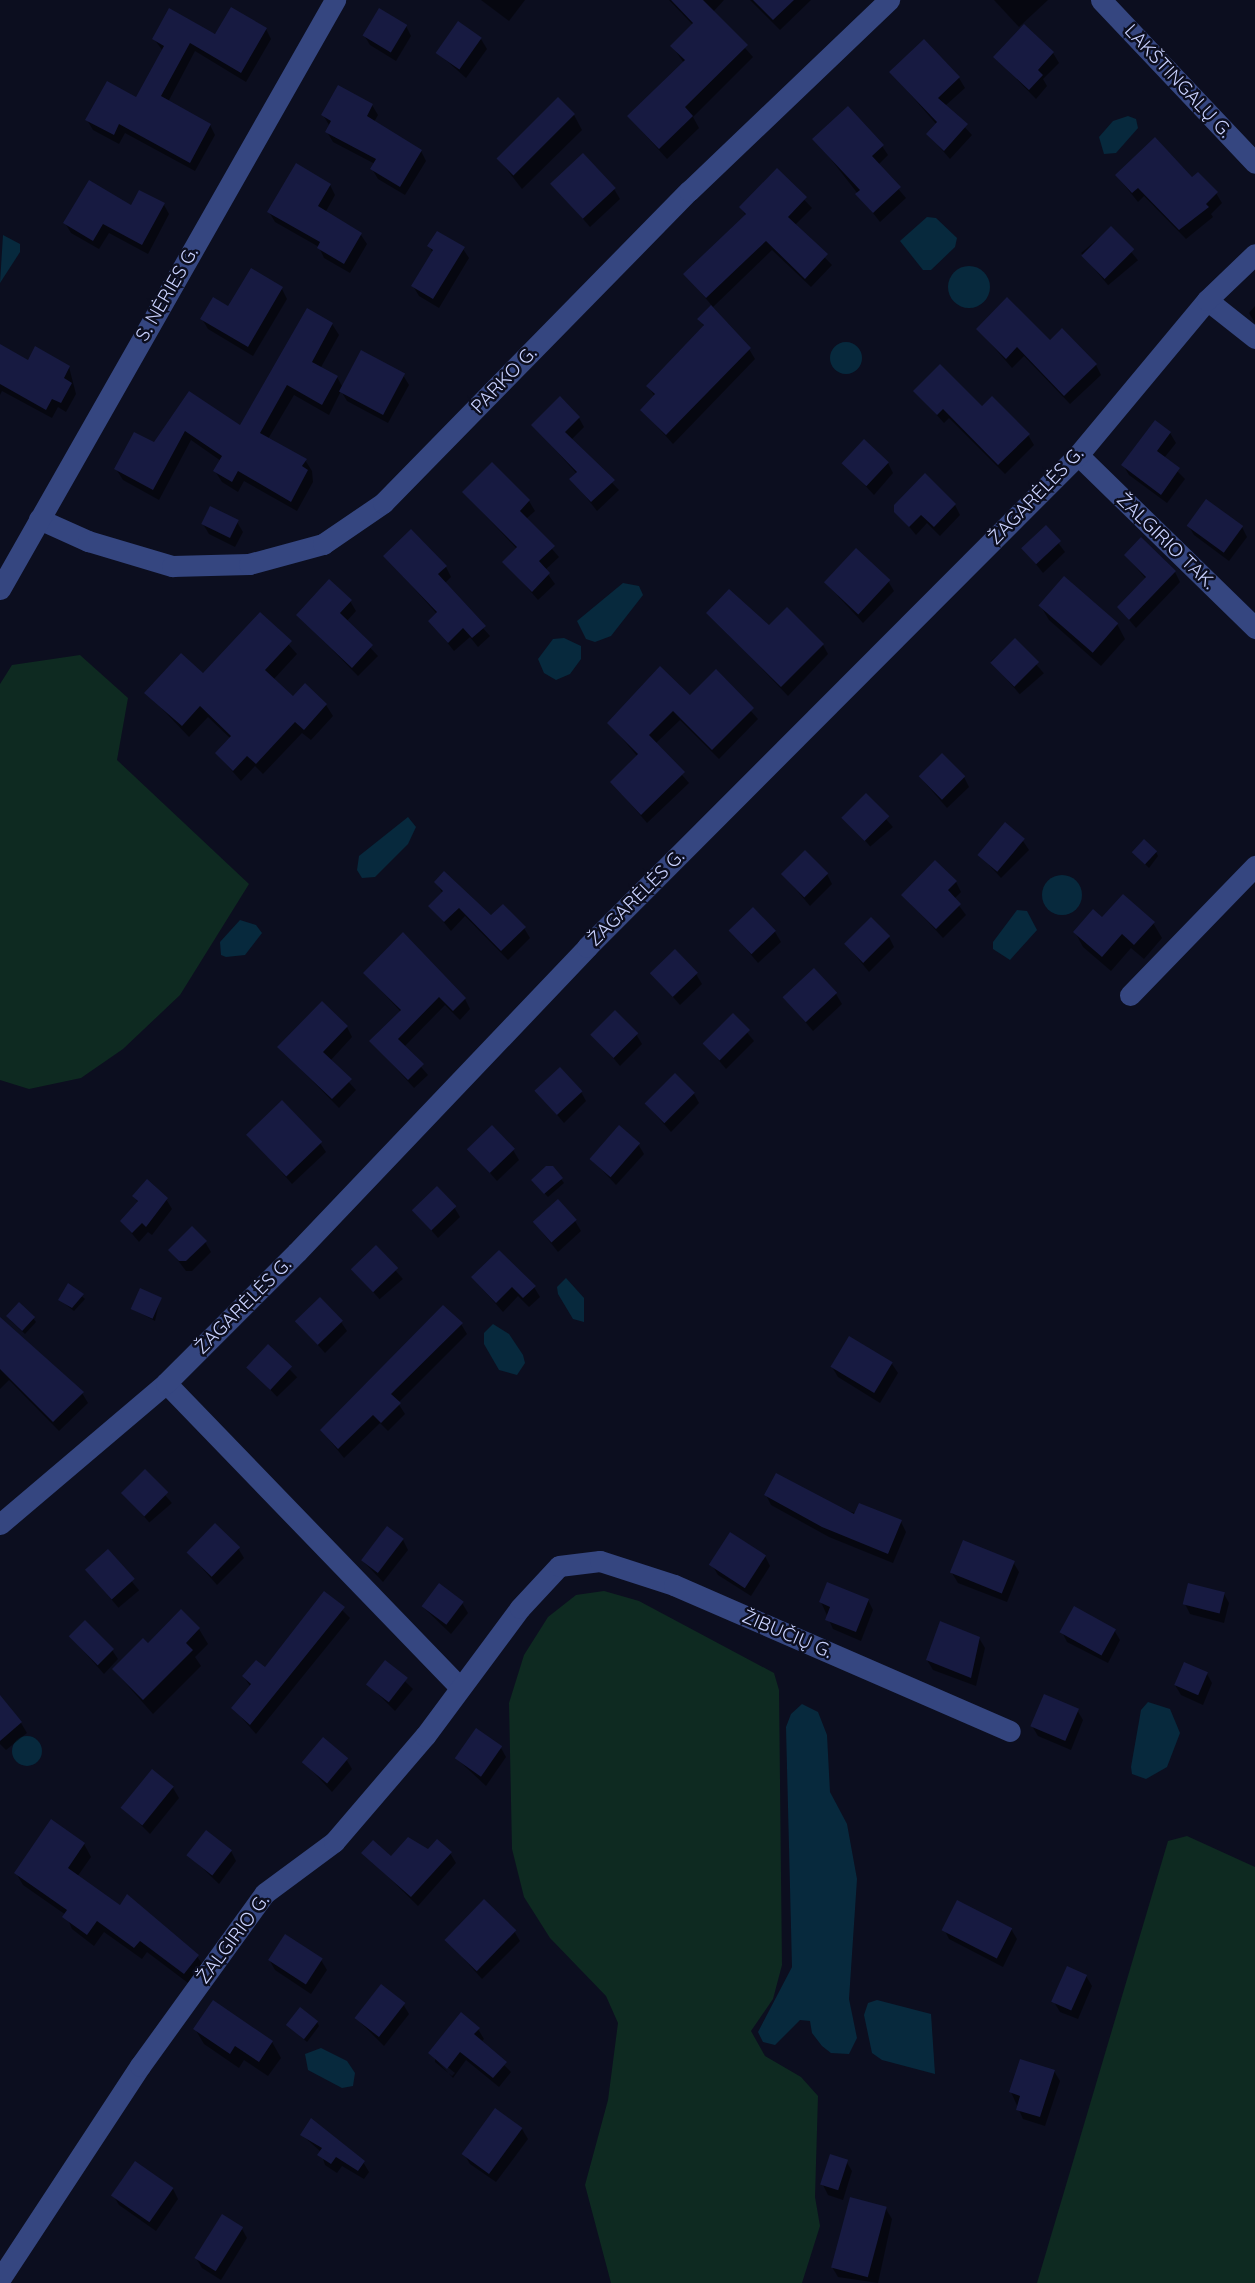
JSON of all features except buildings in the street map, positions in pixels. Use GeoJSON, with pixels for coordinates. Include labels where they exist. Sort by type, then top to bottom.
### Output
{"type":"FeatureCollection","features":[{"type":"Feature","properties":{"kind":"street","name":"S. NĖRIES G."},"geometry":{"type":"LineString","coordinates":[[0,589],[334,0]]}},
{"type":"Feature","properties":{"kind":"street","name":"PARKO G."},"geometry":{"type":"LineString","coordinates":[[39,519],[88,541],[172,566],[249,564],[323,544],[383,503],[689,191],[889,0]]}},
{"type":"Feature","properties":{"kind":"street","name":"LAKŠTINGALŲ G."},"geometry":{"type":"LineString","coordinates":[[1101,0],[1255,163]]}},
{"type":"Feature","properties":{"kind":"street","name":"ŽAGARĖLĖS G."},"geometry":{"type":"LineString","coordinates":[[0,1524],[166,1383],[587,947],[1077,455],[1206,300],[1255,254]]}},
{"type":"Feature","properties":{"kind":"street"},"geometry":{"type":"LineString","coordinates":[[1206,300],[1255,338]]}},
{"type":"Feature","properties":{"kind":"street","name":"ŽALGIRIO TAK."},"geometry":{"type":"LineString","coordinates":[[1077,455],[1255,628]]}},
{"type":"Feature","properties":{"kind":"street"},"geometry":{"type":"LineString","coordinates":[[1130,995],[1255,866]]}},
{"type":"Feature","properties":{"kind":"street"},"geometry":{"type":"LineString","coordinates":[[166,1383],[460,1688]]}},
{"type":"Feature","properties":{"kind":"street","name":"ŽIBUČIŲ G."},"geometry":{"type":"LineString","coordinates":[[559,1566],[600,1561],[674,1585],[1010,1731]]}},
{"type":"Feature","properties":{"kind":"street","name":"ŽALGIRIO G."},"geometry":{"type":"LineString","coordinates":[[0,2279],[140,2066],[265,1893],[334,1842],[460,1688],[520,1608],[559,1566]]}},
{"type":"Feature","properties":{"kind":"green space"},"geometry":{"type":"Polygon","coordinates":[[[80,655],[128,698],[117,760],[249,884],[180,995],[123,1049],[81,1078],[29,1089],[0,1080],[0,684],[12,665],[80,655]]]}},
{"type":"Feature","properties":{"kind":"green space"},"geometry":{"type":"Polygon","coordinates":[[[604,1591],[639,1601],[774,1673],[779,1690],[782,1965],[773,1999],[751,2031],[765,2056],[801,2077],[818,2096],[815,2197],[820,2226],[802,2283],[611,2283],[585,2185],[608,2100],[618,2023],[606,1996],[550,1938],[524,1897],[512,1849],[509,1703],[524,1655],[548,1617],[576,1595],[604,1591]]]}},
{"type":"Feature","properties":{"kind":"green space"},"geometry":{"type":"Polygon","coordinates":[[[1187,1836],[1255,1867],[1255,2283],[1037,2283],[1168,1841],[1187,1836]]]}},
{"type":"Feature","properties":{"kind":"water"},"geometry":{"type":"Polygon","coordinates":[[[1128,116],[1136,119],[1138,128],[1116,153],[1104,154],[1099,137],[1113,121],[1128,116]]]}},
{"type":"Feature","properties":{"kind":"water"},"geometry":{"type":"Polygon","coordinates":[[[927,217],[936,218],[957,238],[955,247],[931,270],[923,270],[900,241],[927,217]]]}},
{"type":"Feature","properties":{"kind":"water"},"geometry":{"type":"Polygon","coordinates":[[[3,235],[20,244],[20,252],[0,283],[3,235]]]}},
{"type":"Feature","properties":{"kind":"water"},"geometry":{"type":"Polygon","coordinates":[[[969,266],[984,272],[990,287],[984,302],[969,308],[954,302],[948,287],[954,272],[969,266]]]}},
{"type":"Feature","properties":{"kind":"water"},"geometry":{"type":"Polygon","coordinates":[[[846,342],[857,347],[862,358],[857,369],[846,374],[835,369],[830,358],[835,347],[846,342]]]}},
{"type":"Feature","properties":{"kind":"water"},"geometry":{"type":"Polygon","coordinates":[[[623,583],[639,586],[643,595],[611,636],[595,642],[586,639],[577,621],[623,583]]]}},
{"type":"Feature","properties":{"kind":"water"},"geometry":{"type":"Polygon","coordinates":[[[564,638],[581,646],[581,659],[570,674],[556,680],[544,673],[538,659],[553,639],[564,638]]]}},
{"type":"Feature","properties":{"kind":"water"},"geometry":{"type":"Polygon","coordinates":[[[408,817],[416,827],[408,844],[375,877],[362,878],[357,870],[359,856],[408,817]]]}},
{"type":"Feature","properties":{"kind":"water"},"geometry":{"type":"Polygon","coordinates":[[[1062,875],[1076,881],[1082,895],[1076,909],[1062,915],[1048,909],[1042,895],[1048,881],[1062,875]]]}},
{"type":"Feature","properties":{"kind":"water"},"geometry":{"type":"Polygon","coordinates":[[[1017,910],[1027,911],[1037,930],[1010,960],[993,949],[993,942],[1017,910]]]}},
{"type":"Feature","properties":{"kind":"water"},"geometry":{"type":"Polygon","coordinates":[[[240,920],[256,925],[262,933],[245,955],[221,955],[220,942],[240,920]]]}},
{"type":"Feature","properties":{"kind":"water"},"geometry":{"type":"Polygon","coordinates":[[[566,1278],[584,1298],[584,1322],[573,1319],[558,1294],[557,1287],[566,1278]]]}},
{"type":"Feature","properties":{"kind":"water"},"geometry":{"type":"Polygon","coordinates":[[[493,1324],[509,1334],[523,1355],[525,1363],[517,1375],[499,1370],[484,1344],[484,1333],[493,1324]]]}},
{"type":"Feature","properties":{"kind":"water"},"geometry":{"type":"Polygon","coordinates":[[[1148,1702],[1170,1709],[1180,1733],[1167,1767],[1146,1779],[1132,1774],[1131,1767],[1141,1710],[1148,1702]]]}},
{"type":"Feature","properties":{"kind":"water"},"geometry":{"type":"Polygon","coordinates":[[[802,1704],[818,1712],[827,1735],[830,1792],[847,1824],[857,1879],[849,1999],[857,2038],[849,2054],[831,2053],[822,2046],[812,2033],[810,2021],[800,2020],[775,2045],[763,2042],[758,2032],[792,1967],[786,1727],[791,1714],[802,1704]]]}},
{"type":"Feature","properties":{"kind":"water"},"geometry":{"type":"Polygon","coordinates":[[[27,1736],[38,1740],[42,1751],[38,1762],[27,1766],[16,1762],[12,1751],[16,1740],[27,1736]]]}},
{"type":"Feature","properties":{"kind":"water"},"geometry":{"type":"Polygon","coordinates":[[[877,2000],[931,2014],[935,2074],[882,2060],[872,2053],[864,2015],[868,2003],[877,2000]]]}},
{"type":"Feature","properties":{"kind":"water"},"geometry":{"type":"Polygon","coordinates":[[[321,2048],[347,2061],[355,2073],[353,2086],[342,2088],[308,2070],[305,2054],[321,2048]]]}}]}
